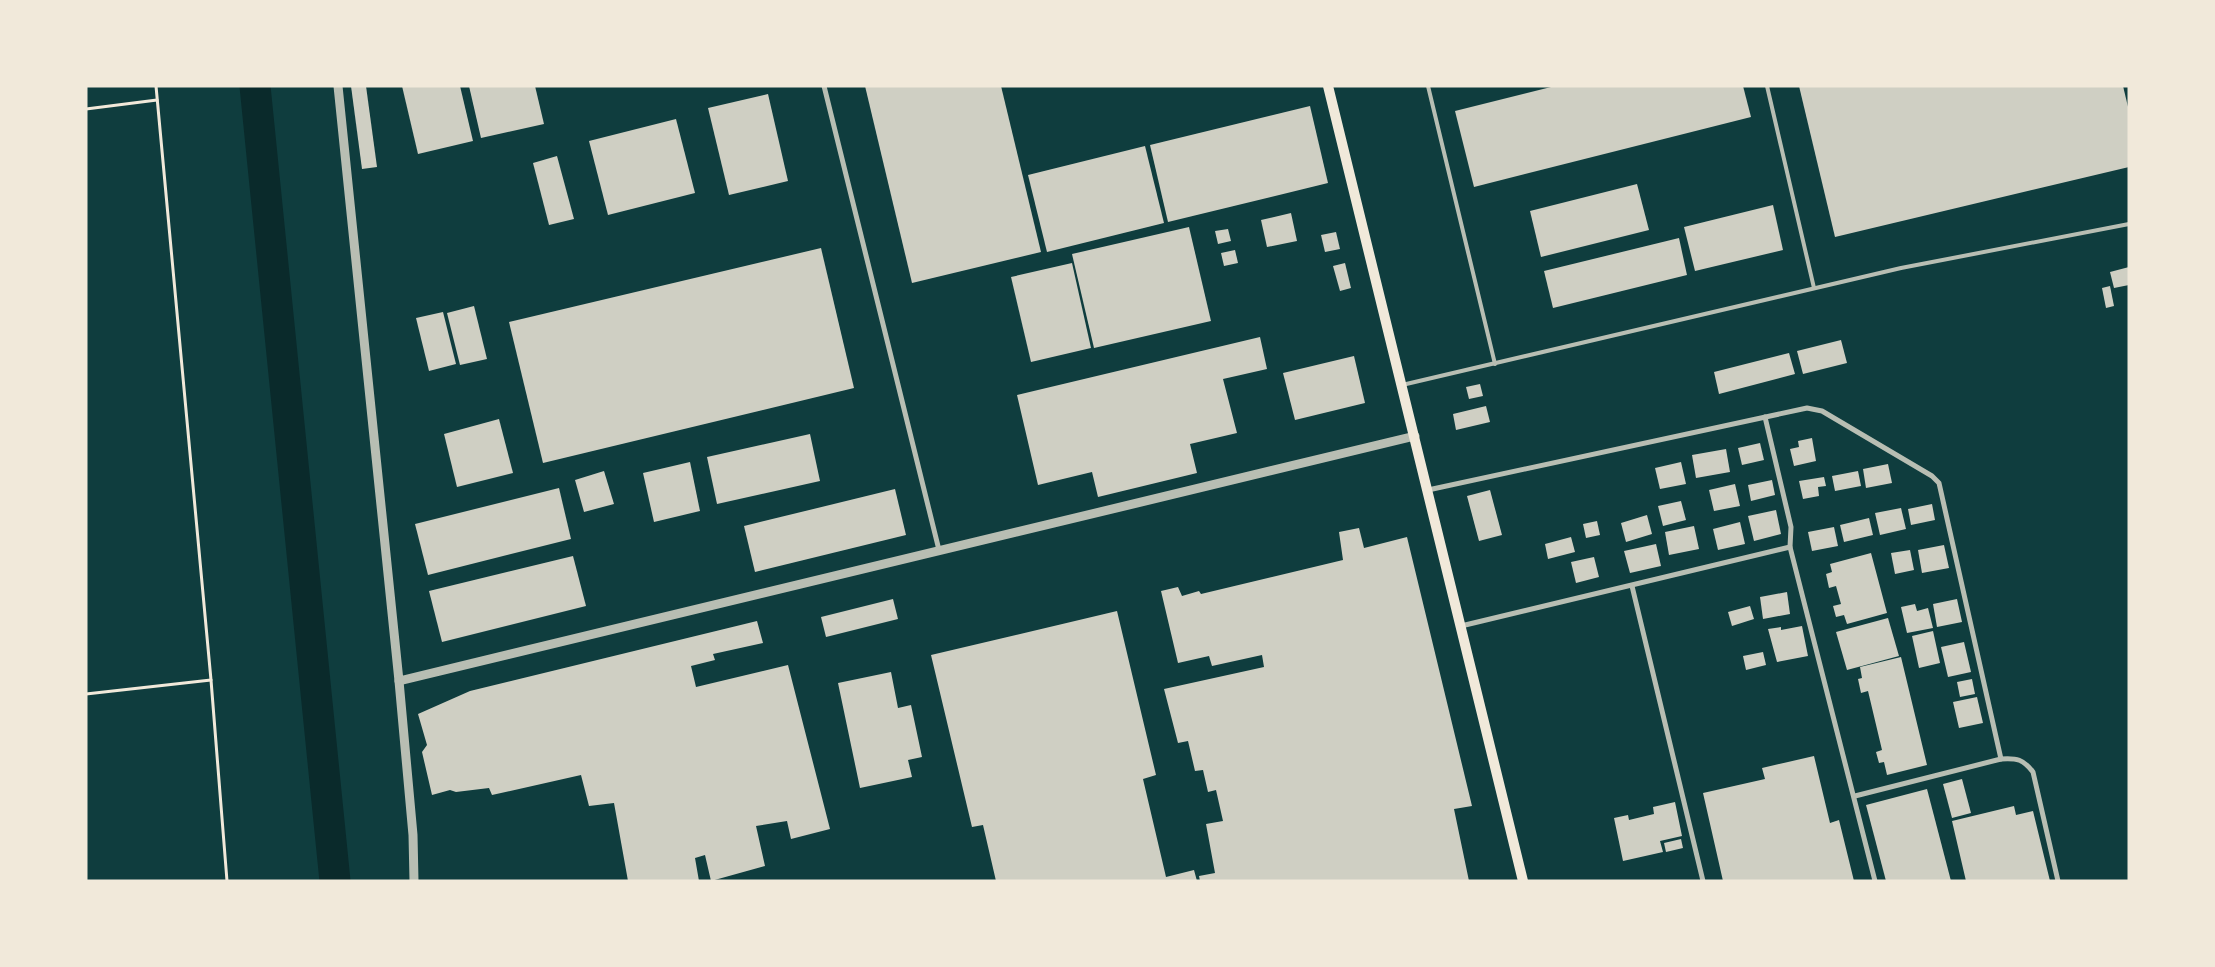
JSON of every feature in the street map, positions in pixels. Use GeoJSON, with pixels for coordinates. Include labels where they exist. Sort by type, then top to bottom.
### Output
{"type":"FeatureCollection","features":[{"type":"Feature","properties":{"kind":"main road"},"geometry":{"type":"LineString","coordinates":[[1328,86],[1523,881]]}},
{"type":"Feature","properties":{"kind":"street"},"geometry":{"type":"LineString","coordinates":[[338,86],[399,681],[413,835],[414,881]]}},
{"type":"Feature","properties":{"kind":"street"},"geometry":{"type":"LineString","coordinates":[[824,86],[939,550]]}},
{"type":"Feature","properties":{"kind":"street"},"geometry":{"type":"LineString","coordinates":[[1428,490],[1807,408],[1822,411],[1932,476],[1939,483],[2001,759]]}},
{"type":"Feature","properties":{"kind":"street"},"geometry":{"type":"LineString","coordinates":[[1765,417],[1791,527],[1790,547],[1855,796],[1875,881]]}},
{"type":"Feature","properties":{"kind":"street"},"geometry":{"type":"LineString","coordinates":[[399,681],[1415,436]]}},
{"type":"Feature","properties":{"kind":"street"},"geometry":{"type":"LineString","coordinates":[[1461,626],[1790,547]]}},
{"type":"Feature","properties":{"kind":"street"},"geometry":{"type":"LineString","coordinates":[[1632,586],[1703,881]]}},
{"type":"Feature","properties":{"kind":"street"},"geometry":{"type":"LineString","coordinates":[[1855,796],[2001,759],[2014,758],[2024,760],[2033,772],[2058,881]]}},
{"type":"Feature","properties":{"kind":"lane"},"geometry":{"type":"LineString","coordinates":[[1428,86],[1495,364]]}},
{"type":"Feature","properties":{"kind":"lane"},"geometry":{"type":"LineString","coordinates":[[1767,86],[1814,288]]}},
{"type":"Feature","properties":{"kind":"lane"},"geometry":{"type":"LineString","coordinates":[[1402,385],[1901,268],[2129,224]]}},
{"type":"Feature","properties":{"kind":"path"},"geometry":{"type":"LineString","coordinates":[[156,86],[211,680],[227,881]]}},
{"type":"Feature","properties":{"kind":"path"},"geometry":{"type":"LineString","coordinates":[[86,109],[157,100]]}},
{"type":"Feature","properties":{"kind":"path"},"geometry":{"type":"LineString","coordinates":[[86,694],[211,680]]}},
{"type":"Feature","properties":{"kind":"building"},"geometry":{"type":"Polygon","coordinates":[[[351,86],[366,86],[377,167],[362,169],[351,86]]]}},
{"type":"Feature","properties":{"kind":"building"},"geometry":{"type":"Polygon","coordinates":[[[402,86],[460,86],[473,141],[418,154],[402,86]]]}},
{"type":"Feature","properties":{"kind":"building"},"geometry":{"type":"Polygon","coordinates":[[[469,86],[535,86],[544,124],[481,138],[469,86]]]}},
{"type":"Feature","properties":{"kind":"building"},"geometry":{"type":"Polygon","coordinates":[[[865,86],[1001,86],[1041,252],[912,283],[865,86]]]}},
{"type":"Feature","properties":{"kind":"building"},"geometry":{"type":"Polygon","coordinates":[[[1555,86],[1743,86],[1751,117],[1474,187],[1455,111],[1555,86]]]}},
{"type":"Feature","properties":{"kind":"building"},"geometry":{"type":"Polygon","coordinates":[[[1799,86],[2123,86],[2129,111],[2129,167],[1835,237],[1799,86]]]}},
{"type":"Feature","properties":{"kind":"building"},"geometry":{"type":"Polygon","coordinates":[[[768,94],[788,181],[729,195],[708,108],[768,94]]]}},
{"type":"Feature","properties":{"kind":"building"},"geometry":{"type":"Polygon","coordinates":[[[1310,106],[1328,183],[1168,222],[1150,145],[1310,106]]]}},
{"type":"Feature","properties":{"kind":"building"},"geometry":{"type":"Polygon","coordinates":[[[676,119],[695,193],[608,215],[589,141],[676,119]]]}},
{"type":"Feature","properties":{"kind":"building"},"geometry":{"type":"Polygon","coordinates":[[[1145,146],[1164,223],[1047,252],[1028,175],[1145,146]]]}},
{"type":"Feature","properties":{"kind":"building"},"geometry":{"type":"Polygon","coordinates":[[[557,156],[574,219],[549,225],[533,163],[557,156]]]}},
{"type":"Feature","properties":{"kind":"building"},"geometry":{"type":"Polygon","coordinates":[[[1637,184],[1649,230],[1541,257],[1530,211],[1637,184]]]}},
{"type":"Feature","properties":{"kind":"building"},"geometry":{"type":"Polygon","coordinates":[[[1773,205],[1783,250],[1695,271],[1684,227],[1773,205]]]}},
{"type":"Feature","properties":{"kind":"building"},"geometry":{"type":"Polygon","coordinates":[[[1291,213],[1297,241],[1267,247],[1261,220],[1291,213]]]}},
{"type":"Feature","properties":{"kind":"building"},"geometry":{"type":"Polygon","coordinates":[[[1189,227],[1211,321],[1094,348],[1072,254],[1189,227]]]}},
{"type":"Feature","properties":{"kind":"building"},"geometry":{"type":"Polygon","coordinates":[[[1228,229],[1231,241],[1218,244],[1215,231],[1228,229]]]}},
{"type":"Feature","properties":{"kind":"building"},"geometry":{"type":"Polygon","coordinates":[[[1336,232],[1340,249],[1325,252],[1321,235],[1336,232]]]}},
{"type":"Feature","properties":{"kind":"building"},"geometry":{"type":"Polygon","coordinates":[[[1679,238],[1687,275],[1553,308],[1544,271],[1679,238]]]}},
{"type":"Feature","properties":{"kind":"building"},"geometry":{"type":"Polygon","coordinates":[[[821,248],[854,388],[543,463],[509,322],[821,248]]]}},
{"type":"Feature","properties":{"kind":"building"},"geometry":{"type":"Polygon","coordinates":[[[1235,250],[1238,263],[1224,266],[1221,253],[1235,250]]]}},
{"type":"Feature","properties":{"kind":"building"},"geometry":{"type":"Polygon","coordinates":[[[1072,263],[1091,348],[1031,362],[1011,277],[1072,263]]]}},
{"type":"Feature","properties":{"kind":"building"},"geometry":{"type":"Polygon","coordinates":[[[1345,263],[1351,288],[1340,291],[1333,266],[1345,263]]]}},
{"type":"Feature","properties":{"kind":"building"},"geometry":{"type":"Polygon","coordinates":[[[2129,267],[2129,285],[2114,288],[2110,272],[2129,267]]]}},
{"type":"Feature","properties":{"kind":"building"},"geometry":{"type":"Polygon","coordinates":[[[2110,286],[2114,306],[2106,308],[2102,288],[2110,286]]]}},
{"type":"Feature","properties":{"kind":"building"},"geometry":{"type":"Polygon","coordinates":[[[474,306],[487,359],[460,365],[447,313],[474,306]]]}},
{"type":"Feature","properties":{"kind":"building"},"geometry":{"type":"Polygon","coordinates":[[[443,312],[456,364],[429,371],[416,318],[443,312]]]}},
{"type":"Feature","properties":{"kind":"building"},"geometry":{"type":"Polygon","coordinates":[[[1260,337],[1267,369],[1223,379],[1237,433],[1190,444],[1197,473],[1098,497],[1092,472],[1038,485],[1017,395],[1260,337]]]}},
{"type":"Feature","properties":{"kind":"building"},"geometry":{"type":"Polygon","coordinates":[[[1841,340],[1847,363],[1803,374],[1797,351],[1841,340]]]}},
{"type":"Feature","properties":{"kind":"building"},"geometry":{"type":"Polygon","coordinates":[[[1789,353],[1795,374],[1719,394],[1714,372],[1789,353]]]}},
{"type":"Feature","properties":{"kind":"building"},"geometry":{"type":"Polygon","coordinates":[[[1354,356],[1365,403],[1295,420],[1283,373],[1354,356]]]}},
{"type":"Feature","properties":{"kind":"building"},"geometry":{"type":"Polygon","coordinates":[[[1480,384],[1483,396],[1469,399],[1466,387],[1480,384]]]}},
{"type":"Feature","properties":{"kind":"building"},"geometry":{"type":"Polygon","coordinates":[[[1486,406],[1490,422],[1456,430],[1453,414],[1486,406]]]}},
{"type":"Feature","properties":{"kind":"building"},"geometry":{"type":"Polygon","coordinates":[[[499,419],[513,473],[457,487],[444,434],[499,419]]]}},
{"type":"Feature","properties":{"kind":"building"},"geometry":{"type":"Polygon","coordinates":[[[810,434],[820,481],[717,504],[707,457],[810,434]]]}},
{"type":"Feature","properties":{"kind":"building"},"geometry":{"type":"Polygon","coordinates":[[[1812,438],[1816,461],[1794,466],[1790,449],[1799,447],[1798,441],[1812,438]]]}},
{"type":"Feature","properties":{"kind":"building"},"geometry":{"type":"Polygon","coordinates":[[[1760,443],[1764,460],[1742,465],[1738,448],[1760,443]]]}},
{"type":"Feature","properties":{"kind":"building"},"geometry":{"type":"Polygon","coordinates":[[[1726,449],[1730,472],[1696,478],[1692,455],[1726,449]]]}},
{"type":"Feature","properties":{"kind":"building"},"geometry":{"type":"Polygon","coordinates":[[[690,462],[700,511],[654,522],[643,473],[690,462]]]}},
{"type":"Feature","properties":{"kind":"building"},"geometry":{"type":"Polygon","coordinates":[[[1681,462],[1686,484],[1660,489],[1655,468],[1681,462]]]}},
{"type":"Feature","properties":{"kind":"building"},"geometry":{"type":"Polygon","coordinates":[[[1888,464],[1892,483],[1866,488],[1863,469],[1888,464]]]}},
{"type":"Feature","properties":{"kind":"building"},"geometry":{"type":"Polygon","coordinates":[[[604,471],[614,504],[584,512],[575,480],[604,471]]]}},
{"type":"Feature","properties":{"kind":"building"},"geometry":{"type":"Polygon","coordinates":[[[1858,471],[1861,486],[1835,491],[1832,476],[1858,471]]]}},
{"type":"Feature","properties":{"kind":"building"},"geometry":{"type":"Polygon","coordinates":[[[1824,477],[1826,486],[1818,487],[1819,496],[1803,499],[1799,481],[1824,477]]]}},
{"type":"Feature","properties":{"kind":"building"},"geometry":{"type":"Polygon","coordinates":[[[1772,480],[1775,495],[1751,501],[1748,485],[1772,480]]]}},
{"type":"Feature","properties":{"kind":"building"},"geometry":{"type":"Polygon","coordinates":[[[1735,484],[1740,506],[1714,511],[1709,490],[1735,484]]]}},
{"type":"Feature","properties":{"kind":"building"},"geometry":{"type":"Polygon","coordinates":[[[559,488],[571,539],[428,575],[415,524],[559,488]]]}},
{"type":"Feature","properties":{"kind":"building"},"geometry":{"type":"Polygon","coordinates":[[[895,489],[906,535],[755,572],[744,526],[895,489]]]}},
{"type":"Feature","properties":{"kind":"building"},"geometry":{"type":"Polygon","coordinates":[[[1490,490],[1502,535],[1479,541],[1467,496],[1490,490]]]}},
{"type":"Feature","properties":{"kind":"building"},"geometry":{"type":"Polygon","coordinates":[[[1681,501],[1686,520],[1663,526],[1658,506],[1681,501]]]}},
{"type":"Feature","properties":{"kind":"building"},"geometry":{"type":"Polygon","coordinates":[[[1932,504],[1935,520],[1911,525],[1908,509],[1932,504]]]}},
{"type":"Feature","properties":{"kind":"building"},"geometry":{"type":"Polygon","coordinates":[[[1901,508],[1906,529],[1880,535],[1875,513],[1901,508]]]}},
{"type":"Feature","properties":{"kind":"building"},"geometry":{"type":"Polygon","coordinates":[[[1776,510],[1781,534],[1754,541],[1748,516],[1776,510]]]}},
{"type":"Feature","properties":{"kind":"building"},"geometry":{"type":"Polygon","coordinates":[[[1647,515],[1652,534],[1626,542],[1621,523],[1647,515]]]}},
{"type":"Feature","properties":{"kind":"building"},"geometry":{"type":"Polygon","coordinates":[[[1869,518],[1873,535],[1844,542],[1840,525],[1869,518]]]}},
{"type":"Feature","properties":{"kind":"building"},"geometry":{"type":"Polygon","coordinates":[[[1597,521],[1600,535],[1586,538],[1583,524],[1597,521]]]}},
{"type":"Feature","properties":{"kind":"building"},"geometry":{"type":"Polygon","coordinates":[[[1740,522],[1745,544],[1718,550],[1713,529],[1740,522]]]}},
{"type":"Feature","properties":{"kind":"building"},"geometry":{"type":"Polygon","coordinates":[[[1694,526],[1699,549],[1669,555],[1665,532],[1694,526]]]}},
{"type":"Feature","properties":{"kind":"building"},"geometry":{"type":"Polygon","coordinates":[[[1834,527],[1838,546],[1812,551],[1808,532],[1834,527]]]}},
{"type":"Feature","properties":{"kind":"building"},"geometry":{"type":"Polygon","coordinates":[[[1359,528],[1364,548],[1407,537],[1472,806],[1454,809],[1469,881],[1200,881],[1199,876],[1215,873],[1206,824],[1223,821],[1216,790],[1208,792],[1203,770],[1195,771],[1188,741],[1178,743],[1164,689],[1264,667],[1262,655],[1212,666],[1209,656],[1178,663],[1161,591],[1178,587],[1182,596],[1199,591],[1201,594],[1343,560],[1339,532],[1359,528]]]}},
{"type":"Feature","properties":{"kind":"building"},"geometry":{"type":"Polygon","coordinates":[[[1571,537],[1575,552],[1548,559],[1545,544],[1571,537]]]}},
{"type":"Feature","properties":{"kind":"building"},"geometry":{"type":"Polygon","coordinates":[[[1656,544],[1661,566],[1630,573],[1624,551],[1656,544]]]}},
{"type":"Feature","properties":{"kind":"building"},"geometry":{"type":"Polygon","coordinates":[[[1944,545],[1949,568],[1922,573],[1918,550],[1944,545]]]}},
{"type":"Feature","properties":{"kind":"building"},"geometry":{"type":"Polygon","coordinates":[[[1910,550],[1914,570],[1895,574],[1891,553],[1910,550]]]}},
{"type":"Feature","properties":{"kind":"building"},"geometry":{"type":"Polygon","coordinates":[[[1871,553],[1887,613],[1847,624],[1844,615],[1836,617],[1833,606],[1841,604],[1836,586],[1829,588],[1826,574],[1832,572],[1830,564],[1871,553]]]}},
{"type":"Feature","properties":{"kind":"building"},"geometry":{"type":"Polygon","coordinates":[[[573,556],[586,606],[442,642],[429,591],[573,556]]]}},
{"type":"Feature","properties":{"kind":"building"},"geometry":{"type":"Polygon","coordinates":[[[1594,557],[1599,577],[1576,583],[1571,562],[1594,557]]]}},
{"type":"Feature","properties":{"kind":"building"},"geometry":{"type":"Polygon","coordinates":[[[1787,592],[1790,614],[1763,619],[1760,597],[1787,592]]]}},
{"type":"Feature","properties":{"kind":"building"},"geometry":{"type":"Polygon","coordinates":[[[893,599],[898,619],[826,637],[821,617],[893,599]]]}},
{"type":"Feature","properties":{"kind":"building"},"geometry":{"type":"Polygon","coordinates":[[[1957,599],[1962,622],[1937,627],[1933,604],[1957,599]]]}},
{"type":"Feature","properties":{"kind":"building"},"geometry":{"type":"Polygon","coordinates":[[[1915,604],[1917,611],[1928,608],[1933,628],[1907,633],[1901,607],[1915,604]]]}},
{"type":"Feature","properties":{"kind":"building"},"geometry":{"type":"Polygon","coordinates":[[[1750,606],[1754,619],[1732,626],[1728,612],[1750,606]]]}},
{"type":"Feature","properties":{"kind":"building"},"geometry":{"type":"Polygon","coordinates":[[[1117,611],[1156,775],[1143,779],[1166,877],[1194,870],[1197,881],[996,881],[983,825],[972,827],[931,655],[1117,611]]]}},
{"type":"Feature","properties":{"kind":"building"},"geometry":{"type":"Polygon","coordinates":[[[1888,618],[1899,656],[1847,670],[1836,632],[1888,618]]]}},
{"type":"Feature","properties":{"kind":"building"},"geometry":{"type":"Polygon","coordinates":[[[757,621],[763,643],[713,654],[715,660],[691,666],[696,687],[788,665],[830,829],[791,839],[787,821],[756,826],[765,866],[711,881],[705,855],[695,858],[699,881],[628,881],[614,803],[589,806],[581,775],[492,795],[489,788],[456,792],[450,790],[432,795],[422,752],[427,745],[418,714],[470,691],[757,621]]]}},
{"type":"Feature","properties":{"kind":"building"},"geometry":{"type":"Polygon","coordinates":[[[1802,626],[1808,656],[1777,662],[1768,629],[1781,627],[1781,630],[1802,626]]]}},
{"type":"Feature","properties":{"kind":"building"},"geometry":{"type":"Polygon","coordinates":[[[1933,631],[1940,663],[1919,668],[1912,636],[1933,631]]]}},
{"type":"Feature","properties":{"kind":"building"},"geometry":{"type":"Polygon","coordinates":[[[1964,642],[1971,672],[1948,677],[1941,647],[1964,642]]]}},
{"type":"Feature","properties":{"kind":"building"},"geometry":{"type":"Polygon","coordinates":[[[1763,652],[1766,665],[1746,670],[1743,656],[1763,652]]]}},
{"type":"Feature","properties":{"kind":"building"},"geometry":{"type":"Polygon","coordinates":[[[1901,657],[1927,765],[1887,775],[1884,762],[1879,763],[1876,752],[1882,750],[1868,691],[1861,693],[1858,679],[1862,678],[1860,667],[1901,657]]]}},
{"type":"Feature","properties":{"kind":"building"},"geometry":{"type":"Polygon","coordinates":[[[891,672],[898,708],[911,705],[922,757],[908,760],[912,777],[860,788],[838,683],[891,672]]]}},
{"type":"Feature","properties":{"kind":"building"},"geometry":{"type":"Polygon","coordinates":[[[1972,679],[1975,694],[1960,697],[1957,682],[1972,679]]]}},
{"type":"Feature","properties":{"kind":"building"},"geometry":{"type":"Polygon","coordinates":[[[1977,697],[1983,723],[1959,728],[1953,702],[1977,697]]]}},
{"type":"Feature","properties":{"kind":"building"},"geometry":{"type":"Polygon","coordinates":[[[1814,756],[1830,823],[1839,820],[1854,881],[1723,881],[1703,793],[1765,779],[1762,768],[1814,756]]]}},
{"type":"Feature","properties":{"kind":"building"},"geometry":{"type":"Polygon","coordinates":[[[1962,779],[1971,813],[1952,818],[1943,784],[1962,779]]]}},
{"type":"Feature","properties":{"kind":"building"},"geometry":{"type":"Polygon","coordinates":[[[1927,789],[1951,881],[1886,881],[1866,805],[1927,789]]]}},
{"type":"Feature","properties":{"kind":"building"},"geometry":{"type":"Polygon","coordinates":[[[1675,802],[1682,836],[1660,841],[1663,852],[1623,861],[1614,818],[1628,815],[1629,820],[1654,814],[1653,807],[1675,802]]]}},
{"type":"Feature","properties":{"kind":"building"},"geometry":{"type":"Polygon","coordinates":[[[2014,806],[2016,815],[2033,811],[2050,881],[1966,881],[1952,821],[2014,806]]]}},
{"type":"Feature","properties":{"kind":"building"},"geometry":{"type":"Polygon","coordinates":[[[1681,839],[1683,848],[1666,852],[1664,843],[1681,839]]]}},
{"type":"Feature","properties":{"kind":"waterway"},"geometry":{"type":"LineString","coordinates":[[255,86],[335,881]]}}]}
